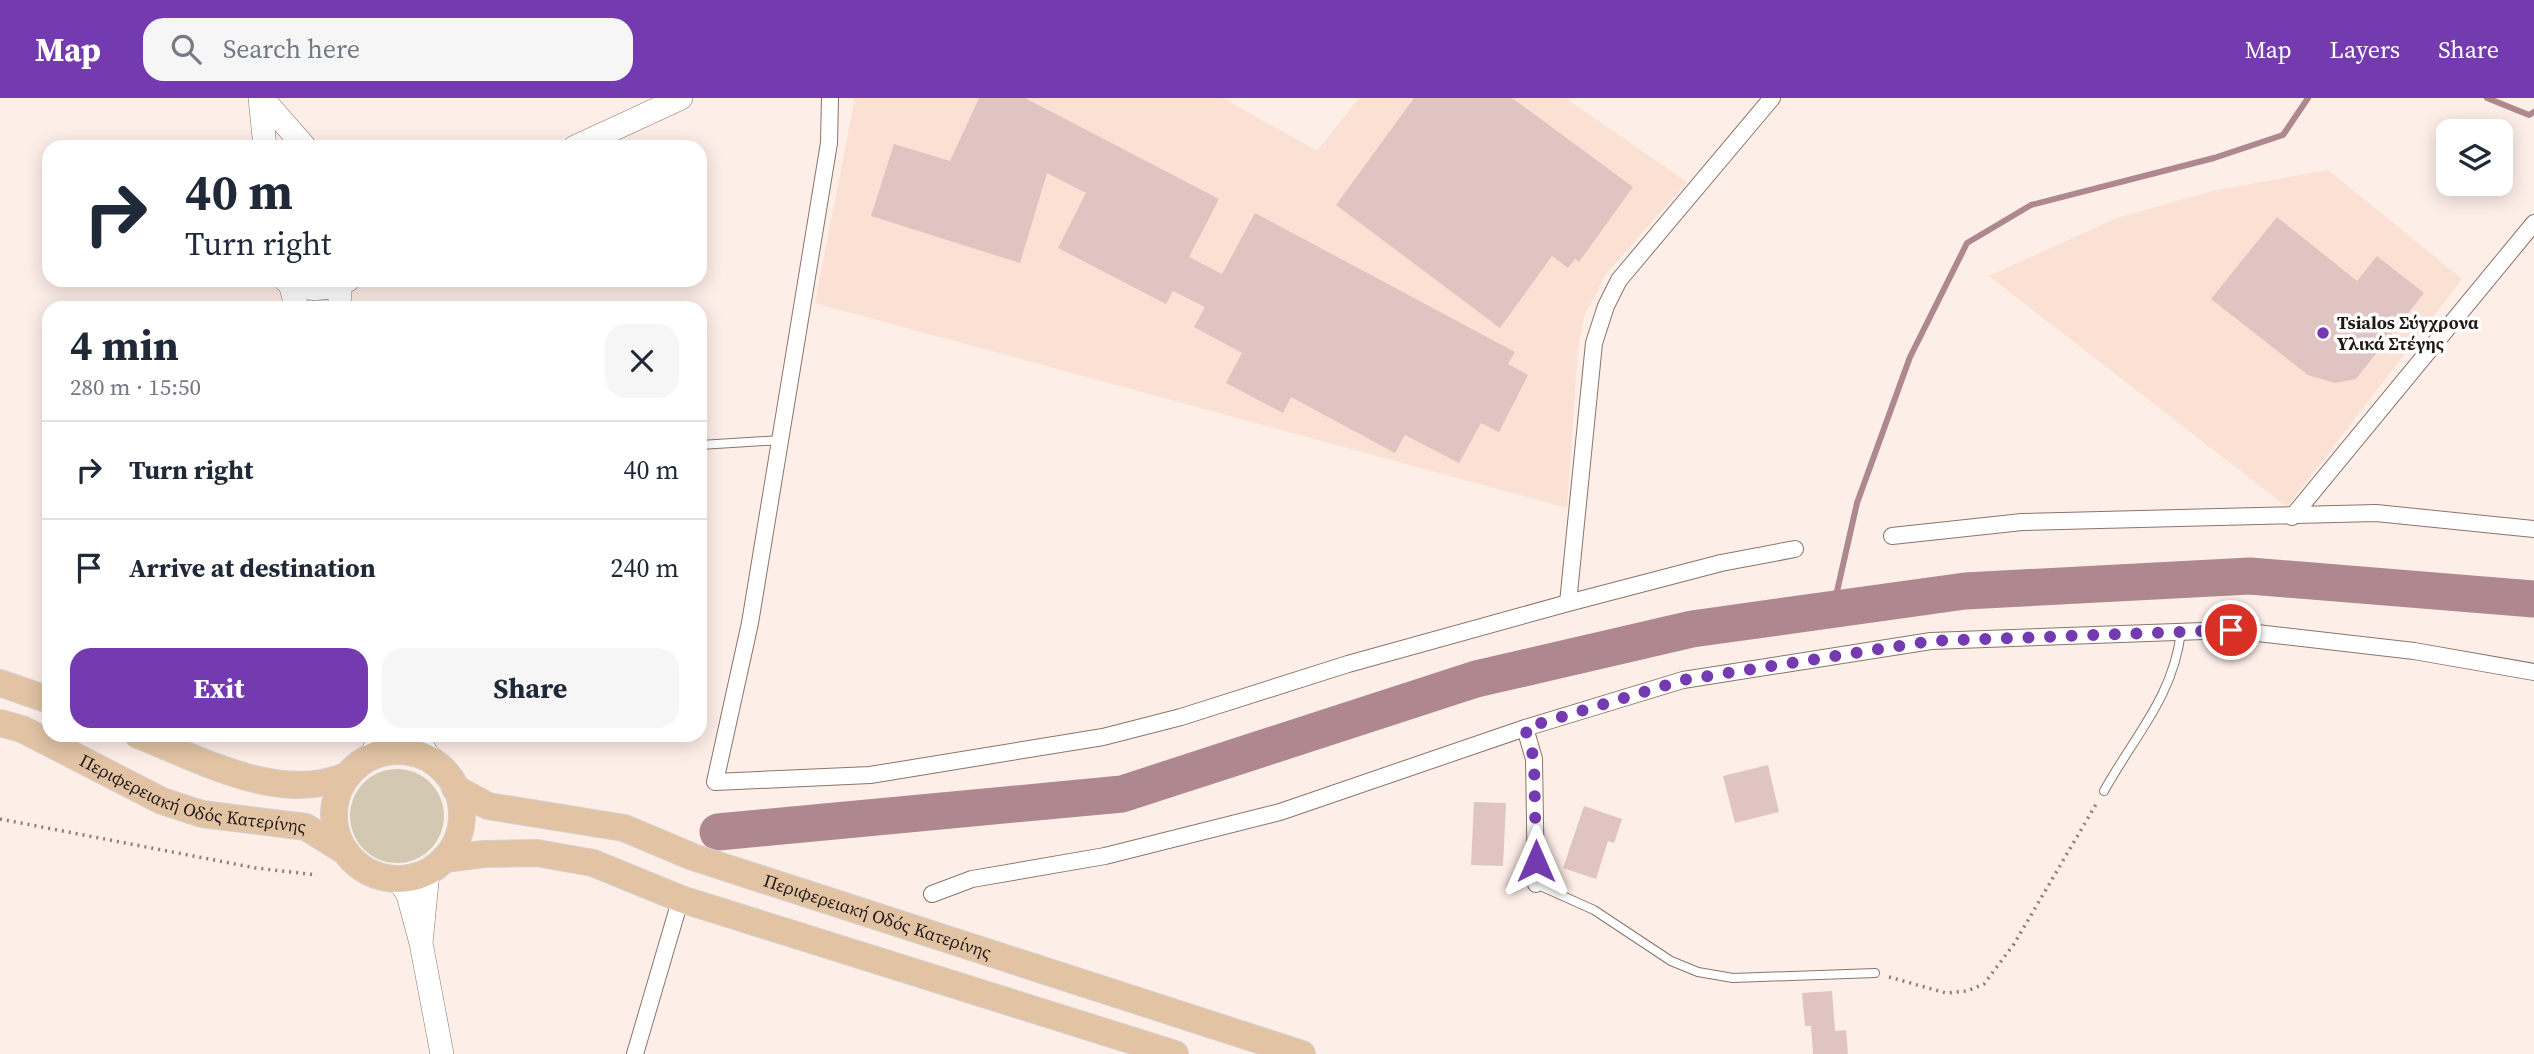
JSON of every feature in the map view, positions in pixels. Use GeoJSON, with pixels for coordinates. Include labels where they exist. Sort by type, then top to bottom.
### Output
{"type":"FeatureCollection","features":[{"type":"Feature","properties":{"kind":"main road"},"geometry":{"type":"LineString","coordinates":[[261,98],[264,140]]}},
{"type":"Feature","properties":{"kind":"main road"},"geometry":{"type":"LineString","coordinates":[[261,98],[298,140]]}},
{"type":"Feature","properties":{"kind":"main road"},"geometry":{"type":"LineString","coordinates":[[590,140],[681,98]]}},
{"type":"Feature","properties":{"kind":"main road"},"geometry":{"type":"LineString","coordinates":[[302,287],[342,291]]}},
{"type":"Feature","properties":{"kind":"main road"},"geometry":{"type":"LineString","coordinates":[[0,683],[42,698]]}},
{"type":"Feature","properties":{"kind":"main road","name":"Περιφερειακή Οδός Κατερίνης"},"geometry":{"type":"LineString","coordinates":[[0,723],[22,729],[42,739]]}},
{"type":"Feature","properties":{"kind":"main road","name":"Περιφερειακή Οδός Κατερίνης"},"geometry":{"type":"LineString","coordinates":[[47,742],[162,801],[202,814],[306,827],[346,852]]}},
{"type":"Feature","properties":{"kind":"main road","name":"Περιφερειακή Οδός Κατερίνης"},"geometry":{"type":"LineString","coordinates":[[156,742],[236,774],[270,782],[315,786],[348,775]]}},
{"type":"Feature","properties":{"kind":"main road"},"geometry":{"type":"LineString","coordinates":[[420,742],[431,761]]}},
{"type":"Feature","properties":{"kind":"main road"},"geometry":{"type":"LineString","coordinates":[[421,943],[436,866],[456,842],[461,822],[460,802],[447,774],[431,761],[402,751],[375,746],[348,775],[338,793],[334,814],[337,834],[346,852],[369,873],[399,880],[436,866],[484,854],[537,853],[593,863],[681,899],[1175,1054]]}},
{"type":"Feature","properties":{"kind":"main road","name":"Περιφερειακή Οδός Κατερίνης"},"geometry":{"type":"LineString","coordinates":[[455,788],[488,806],[624,828],[693,857],[1302,1054]]}},
{"type":"Feature","properties":{"kind":"main road"},"geometry":{"type":"LineString","coordinates":[[399,880],[408,895],[421,943],[442,1054]]}},
{"type":"Feature","properties":{"kind":"street"},"geometry":{"type":"LineString","coordinates":[[830,98],[829,143],[781,440],[750,623],[715,782],[870,775],[1103,737],[1181,717],[1348,664],[1569,603],[1721,563],[1795,549]]}},
{"type":"Feature","properties":{"kind":"street"},"geometry":{"type":"LineString","coordinates":[[1569,603],[1594,343],[1606,306],[1619,279],[1636,257],[1772,98]]}},
{"type":"Feature","properties":{"kind":"street"},"geometry":{"type":"LineString","coordinates":[[2292,516],[2534,223]]}},
{"type":"Feature","properties":{"kind":"street"},"geometry":{"type":"LineString","coordinates":[[1892,536],[2022,523],[2376,513],[2534,529]]}},
{"type":"Feature","properties":{"kind":"street"},"geometry":{"type":"LineString","coordinates":[[932,894],[972,879],[1105,856],[1280,812],[1525,728],[1683,680],[1931,641],[2231,630],[2401,649],[2534,672]]}},
{"type":"Feature","properties":{"kind":"street"},"geometry":{"type":"LineString","coordinates":[[1525,728],[1534,759],[1535,884]]}},
{"type":"Feature","properties":{"kind":"street"},"geometry":{"type":"LineString","coordinates":[[635,1054],[677,911]]}},
{"type":"Feature","properties":{"kind":"lane"},"geometry":{"type":"LineString","coordinates":[[707,445],[781,440]]}},
{"type":"Feature","properties":{"kind":"lane"},"geometry":{"type":"LineString","coordinates":[[2104,791],[2169,683],[2177,662],[2181,632]]}},
{"type":"Feature","properties":{"kind":"lane"},"geometry":{"type":"LineString","coordinates":[[1535,884],[1594,910],[1671,961],[1698,972],[1733,978],[1875,973]]}},
{"type":"Feature","properties":{"kind":"path"},"geometry":{"type":"LineString","coordinates":[[1875,973],[1946,993],[1967,991],[1984,984],[2014,944],[2104,791]]}},
{"type":"Feature","properties":{"kind":"path"},"geometry":{"type":"LineString","coordinates":[[0,819],[256,867],[317,875]]}},
{"type":"Feature","properties":{"kind":"shaded area"},"geometry":{"type":"Polygon","coordinates":[[[855,98],[1223,98],[1317,151],[1359,98],[1565,98],[1687,182],[1606,274],[1584,317],[1578,348],[1567,508],[815,303],[855,98]]]}},
{"type":"Feature","properties":{"kind":"shaded area"},"geometry":{"type":"Polygon","coordinates":[[[2328,170],[2462,279],[2287,507],[1989,276],[2117,218],[2212,191],[2328,170]]]}},
{"type":"Feature","properties":{"kind":"shaded area"},"geometry":{"type":"Polygon","coordinates":[[[388,769],[406,769],[431,782],[441,798],[444,816],[441,834],[431,850],[406,863],[388,863],[363,850],[350,825],[350,807],[363,782],[388,769]]]}},
{"type":"Feature","properties":{"kind":"building"},"geometry":{"type":"Polygon","coordinates":[[[979,98],[1025,98],[1219,199],[1189,257],[1222,274],[1255,213],[1515,352],[1508,364],[1528,375],[1499,432],[1481,423],[1459,463],[1405,435],[1395,453],[1291,397],[1283,413],[1226,383],[1242,353],[1194,327],[1205,307],[1173,291],[1166,304],[1058,248],[1086,193],[1047,173],[1020,263],[871,216],[894,144],[950,161],[979,98]]]}},
{"type":"Feature","properties":{"kind":"building"},"geometry":{"type":"Polygon","coordinates":[[[1414,98],[1512,98],[1633,187],[1579,262],[1575,259],[1568,268],[1552,256],[1500,328],[1336,205],[1414,98]]]}},
{"type":"Feature","properties":{"kind":"building","name":"Tsialos Σύγχρονα Υλικά Στέγης"},"geometry":{"type":"Polygon","coordinates":[[[2277,217],[2357,281],[2377,256],[2424,293],[2356,379],[2335,383],[2308,375],[2211,299],[2277,217]]]}},
{"type":"Feature","properties":{"kind":"building"},"geometry":{"type":"Polygon","coordinates":[[[1768,765],[1779,812],[1735,823],[1723,776],[1768,765]]]}},
{"type":"Feature","properties":{"kind":"building"},"geometry":{"type":"Polygon","coordinates":[[[1474,802],[1506,803],[1503,866],[1471,865],[1474,802]]]}},
{"type":"Feature","properties":{"kind":"building"},"geometry":{"type":"Polygon","coordinates":[[[1584,806],[1622,819],[1614,843],[1608,841],[1596,879],[1563,868],[1584,806]]]}},
{"type":"Feature","properties":{"kind":"building"},"geometry":{"type":"Polygon","coordinates":[[[1832,991],[1835,1031],[1846,1030],[1848,1054],[1813,1054],[1811,1026],[1805,1026],[1802,993],[1832,991]]]}},
{"type":"Feature","properties":{"kind":"waterway"},"geometry":{"type":"LineString","coordinates":[[1833,609],[1857,503],[1910,357],[1967,243],[2031,205],[2214,158],[2283,135],[2308,98]]}},
{"type":"Feature","properties":{"kind":"waterway"},"geometry":{"type":"LineString","coordinates":[[2487,98],[2529,115],[2534,112]]}},
{"type":"Feature","properties":{"kind":"waterway"},"geometry":{"type":"LineString","coordinates":[[718,832],[1122,794],[1476,679],[1692,629],[1965,591],[2250,576],[2534,599]]}},
{"type":"Feature","properties":{"kind":"place","name":"Tsialos Σύγχρονα Υλικά Στέγης"},"geometry":{"type":"Point","coordinates":[2323,333]}},
{"type":"Feature","properties":{"kind":"route"},"geometry":{"type":"LineString","coordinates":[[1536,861],[1534,759],[1525,728],[1683,680],[1931,641],[2231,630]]}}]}
